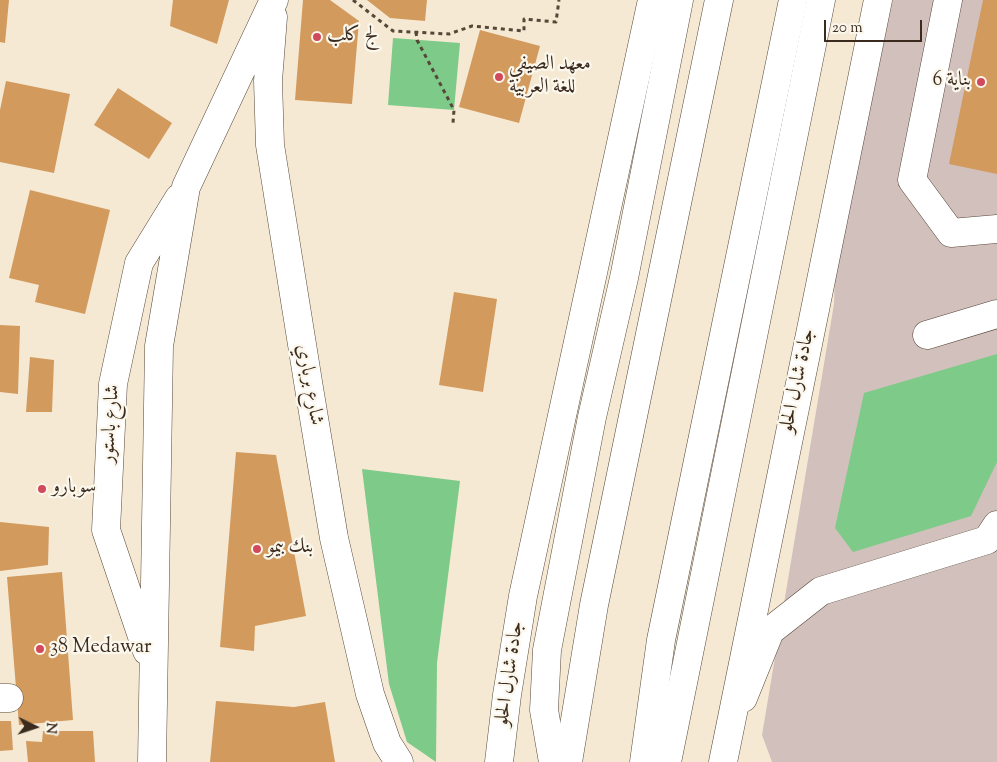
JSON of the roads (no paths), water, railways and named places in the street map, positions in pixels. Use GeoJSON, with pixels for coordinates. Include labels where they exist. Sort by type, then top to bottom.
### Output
{"type":"FeatureCollection","features":[{"type":"Feature","properties":{"kind":"main road","name":"شارع باستور"},"geometry":{"type":"LineString","coordinates":[[153,669],[106,530],[113,384],[138,263],[186,186],[275,0]]}},
{"type":"Feature","properties":{"kind":"main road","name":"شارع برباري"},"geometry":{"type":"LineString","coordinates":[[275,0],[268,81],[270,145],[276,191],[334,538],[370,694],[387,743],[399,762]]}},
{"type":"Feature","properties":{"kind":"main road","name":"جادة شارل الحلو"},"geometry":{"type":"LineString","coordinates":[[500,762],[523,596],[652,0]]}},
{"type":"Feature","properties":{"kind":"main road"},"geometry":{"type":"LineString","coordinates":[[553,762],[544,710],[547,650],[592,417],[626,268],[679,0]]}},
{"type":"Feature","properties":{"kind":"main road"},"geometry":{"type":"LineString","coordinates":[[568,762],[594,605],[720,0]]}},
{"type":"Feature","properties":{"kind":"main road"},"geometry":{"type":"LineString","coordinates":[[644,762],[661,640],[793,0]]}},
{"type":"Feature","properties":{"kind":"main road"},"geometry":{"type":"LineString","coordinates":[[667,762],[821,0]]}},
{"type":"Feature","properties":{"kind":"main road","name":"جادة شارل الحلو"},"geometry":{"type":"LineString","coordinates":[[724,753],[878,0]]}},
{"type":"Feature","properties":{"kind":"main road"},"geometry":{"type":"LineString","coordinates":[[948,0],[912,180],[951,233],[997,229]]}},
{"type":"Feature","properties":{"kind":"main road","name":"شارع باستور"},"geometry":{"type":"LineString","coordinates":[[152,762],[159,346],[186,186]]}},
{"type":"Feature","properties":{"kind":"main road"},"geometry":{"type":"LineString","coordinates":[[927,335],[997,314]]}},
{"type":"Feature","properties":{"kind":"main road"},"geometry":{"type":"LineString","coordinates":[[724,753],[770,631],[821,591],[987,540],[997,525]]}},
{"type":"Feature","properties":{"kind":"place","name":"لج كلب"},"geometry":{"type":"Point","coordinates":[317,37]}},
{"type":"Feature","properties":{"kind":"place","name":"معهد الصيفي للغة العربية"},"geometry":{"type":"Point","coordinates":[499,77]}},
{"type":"Feature","properties":{"kind":"place","name":"بناية 6"},"geometry":{"type":"Point","coordinates":[981,82]}},
{"type":"Feature","properties":{"kind":"place","name":"سوبارو"},"geometry":{"type":"Point","coordinates":[42,489]}},
{"type":"Feature","properties":{"kind":"place","name":"بنك بيمو"},"geometry":{"type":"Point","coordinates":[257,549]}},
{"type":"Feature","properties":{"kind":"place","name":"38 Medawar"},"geometry":{"type":"Point","coordinates":[40,649]}}]}
